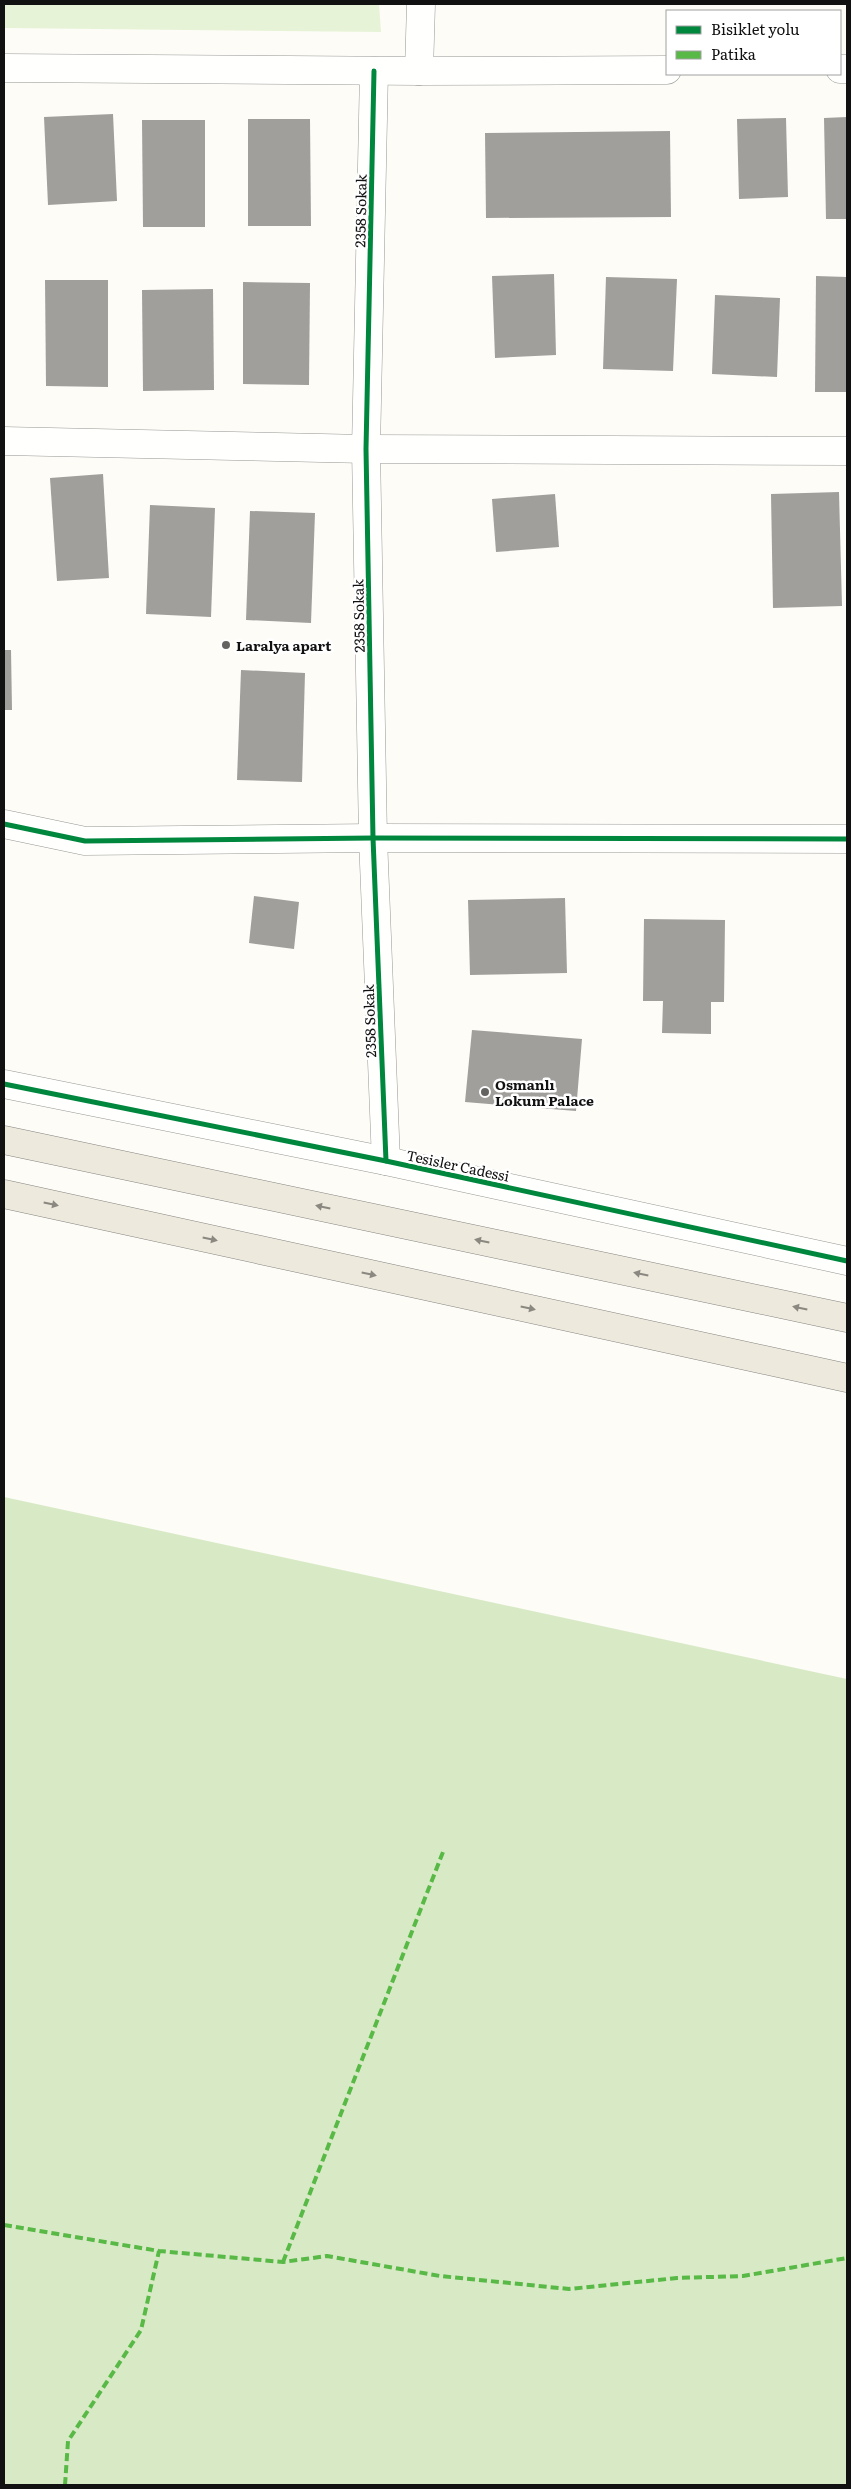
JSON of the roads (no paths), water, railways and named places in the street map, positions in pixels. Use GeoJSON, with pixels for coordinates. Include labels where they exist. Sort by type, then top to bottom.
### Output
{"type":"FeatureCollection","features":[{"type":"Feature","properties":{"kind":"main road"},"geometry":{"type":"LineString","coordinates":[[4,1140],[847,1318]]}},
{"type":"Feature","properties":{"kind":"main road"},"geometry":{"type":"LineString","coordinates":[[4,1194],[847,1378]]}},
{"type":"Feature","properties":{"kind":"street"},"geometry":{"type":"LineString","coordinates":[[419,71],[421,4]]}},
{"type":"Feature","properties":{"kind":"street"},"geometry":{"type":"LineString","coordinates":[[4,68],[374,71],[666,70]]}},
{"type":"Feature","properties":{"kind":"street","name":"2358 Sokak"},"geometry":{"type":"LineString","coordinates":[[374,71],[366,449],[373,838],[386,1161]]}},
{"type":"Feature","properties":{"kind":"street"},"geometry":{"type":"LineString","coordinates":[[4,441],[366,449],[847,451]]}},
{"type":"Feature","properties":{"kind":"street"},"geometry":{"type":"LineString","coordinates":[[4,824],[85,842],[373,838],[847,839]]}},
{"type":"Feature","properties":{"kind":"street","name":"Tesisler Cadessi"},"geometry":{"type":"LineString","coordinates":[[4,1084],[386,1161],[847,1260]]}},
{"type":"Feature","properties":{"kind":"place","name":"Laralya apart"},"geometry":{"type":"Point","coordinates":[226,645]}},
{"type":"Feature","properties":{"kind":"place","name":"Osmanlı Lokum Palace"},"geometry":{"type":"Point","coordinates":[485,1092]}}]}
